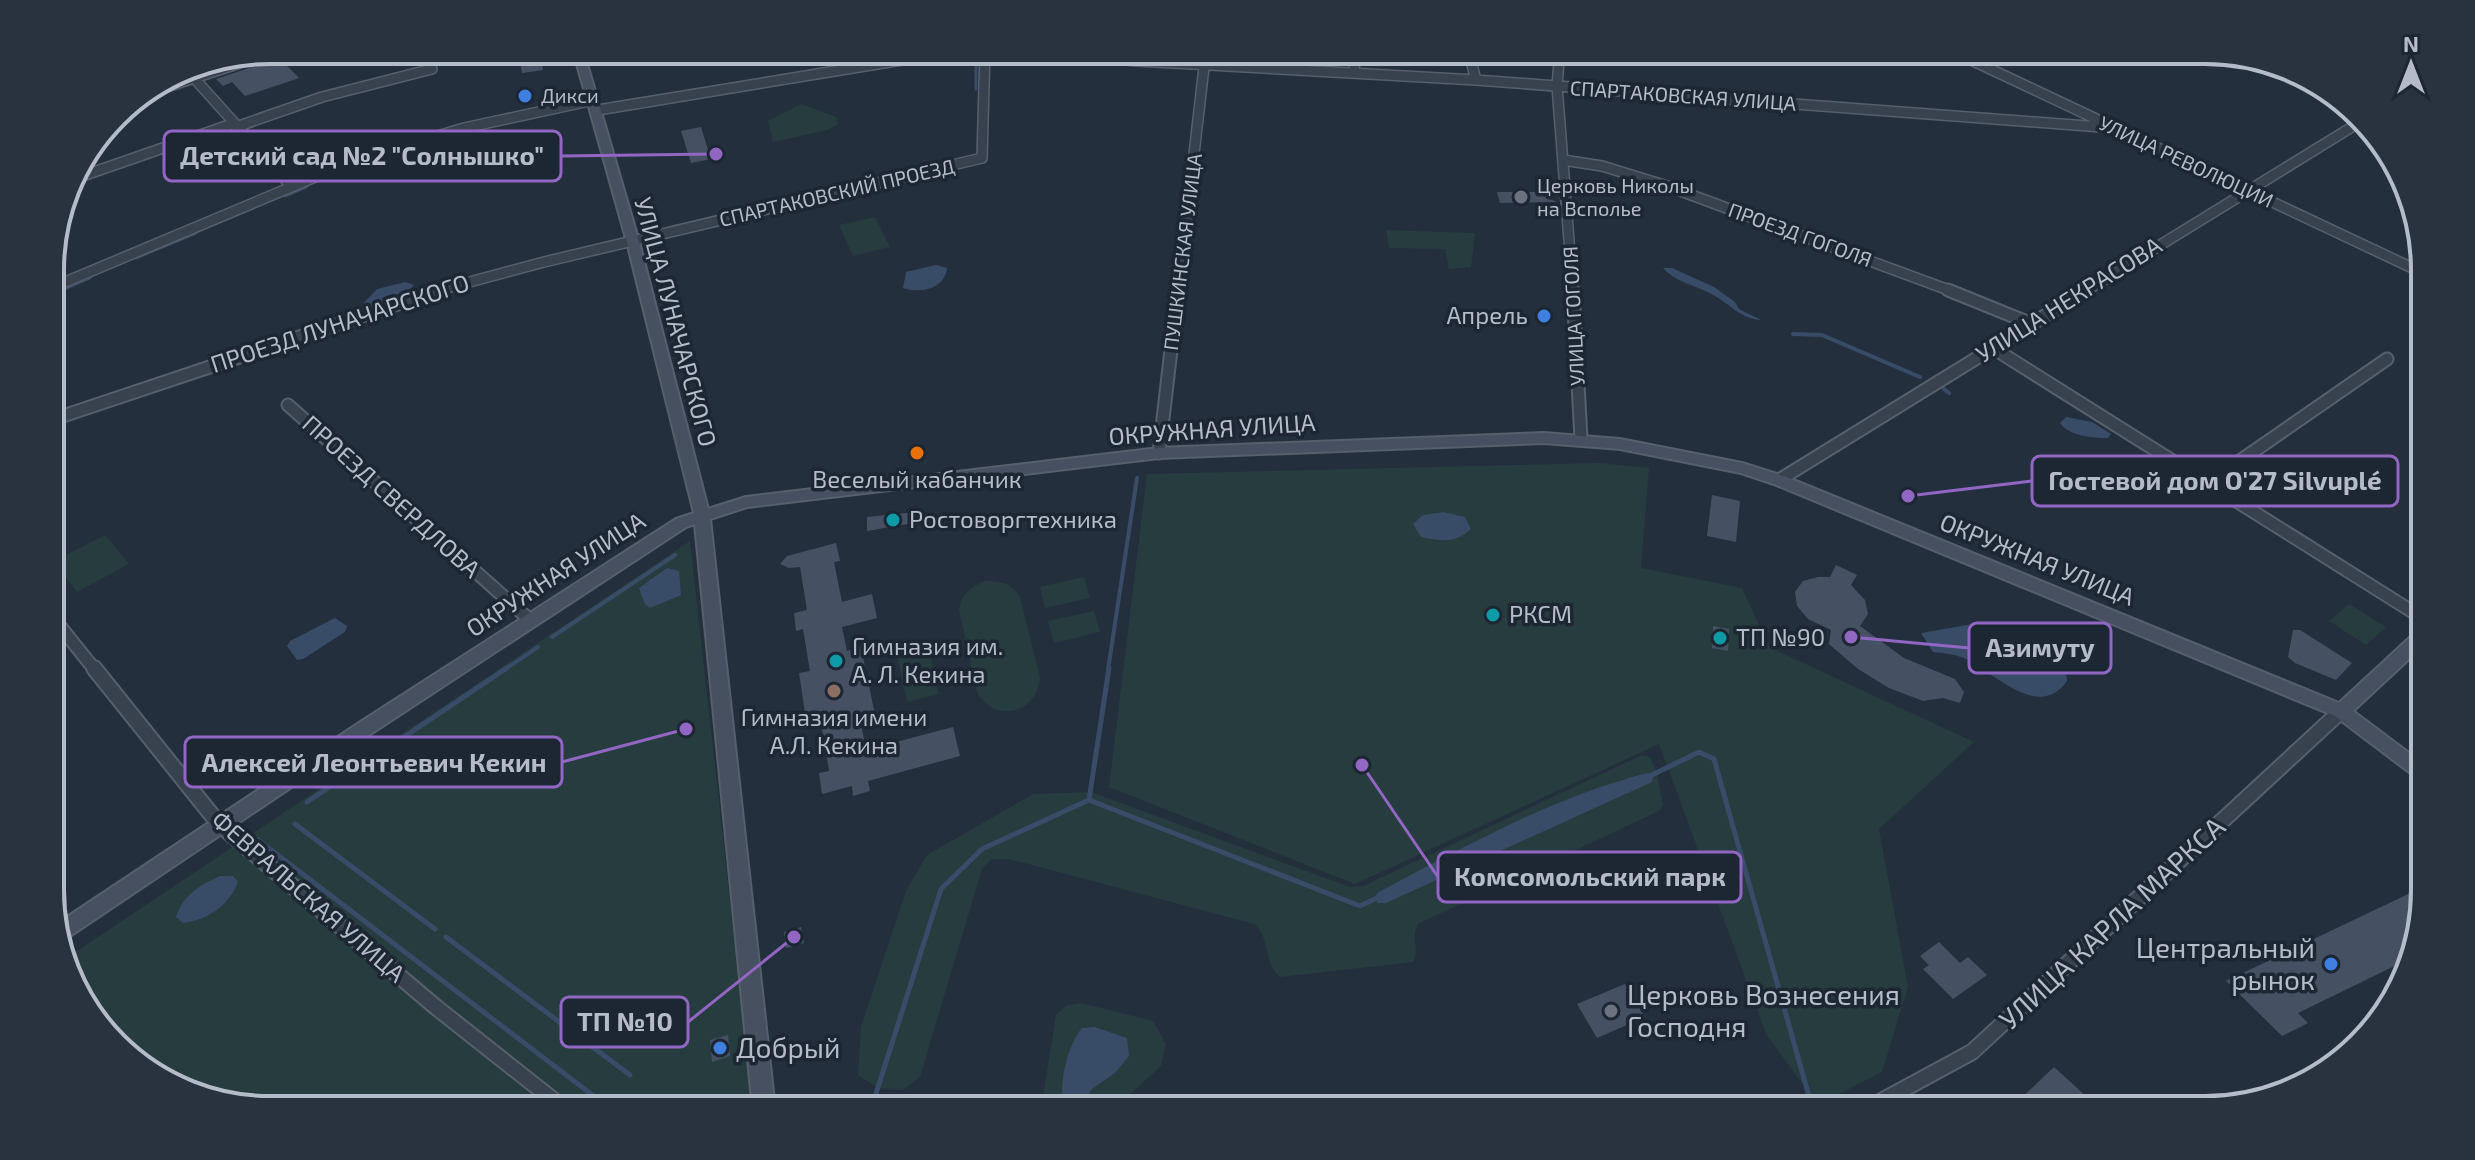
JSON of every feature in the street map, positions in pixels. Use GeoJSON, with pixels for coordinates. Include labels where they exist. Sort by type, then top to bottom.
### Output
{"type":"FeatureCollection","features":[{"type":"Feature","properties":{"kind":"main road","name":"УЛИЦА ЛУНАЧАРСКОГО"},"geometry":{"type":"LineString","coordinates":[[583,64],[633,242],[702,514],[763,1096]]}},
{"type":"Feature","properties":{"kind":"main road","name":"ОКРУЖНАЯ УЛИЦА"},"geometry":{"type":"LineString","coordinates":[[68,927],[219,824],[681,523],[702,514],[758,500],[1159,453],[1581,439],[1697,459],[1779,480],[2341,711],[2411,765]]}},
{"type":"Feature","properties":{"kind":"main road"},"geometry":{"type":"LineString","coordinates":[[2341,711],[2411,647]]}},
{"type":"Feature","properties":{"kind":"street"},"geometry":{"type":"LineString","coordinates":[[64,282],[291,186],[400,146],[476,125],[870,64]]}},
{"type":"Feature","properties":{"kind":"street","name":"СПАРТАКОВСКИЙ ПРОЕЗД"},"geometry":{"type":"LineString","coordinates":[[633,242],[982,158],[985,64]]}},
{"type":"Feature","properties":{"kind":"street","name":"ПУШКИНСКАЯ УЛИЦА"},"geometry":{"type":"LineString","coordinates":[[1159,453],[1205,64]]}},
{"type":"Feature","properties":{"kind":"street","name":"СПАРТАКОВСКАЯ УЛИЦА"},"geometry":{"type":"LineString","coordinates":[[1238,64],[2114,128]]}},
{"type":"Feature","properties":{"kind":"street"},"geometry":{"type":"LineString","coordinates":[[1354,71],[1355,64]]}},
{"type":"Feature","properties":{"kind":"street"},"geometry":{"type":"LineString","coordinates":[[1472,64],[1476,80]]}},
{"type":"Feature","properties":{"kind":"street","name":"УЛИЦА ГОГОЛЯ"},"geometry":{"type":"LineString","coordinates":[[1559,64],[1557,86],[1581,439]]}},
{"type":"Feature","properties":{"kind":"street","name":"УЛИЦА РЕВОЛЮЦИИ"},"geometry":{"type":"LineString","coordinates":[[1979,64],[2411,267]]}},
{"type":"Feature","properties":{"kind":"street"},"geometry":{"type":"LineString","coordinates":[[88,174],[322,97],[432,69]]}},
{"type":"Feature","properties":{"kind":"street"},"geometry":{"type":"LineString","coordinates":[[195,78],[291,186]]}},
{"type":"Feature","properties":{"kind":"street","name":"УЛИЦА НЕКРАСОВА"},"geometry":{"type":"LineString","coordinates":[[1779,480],[2353,126]]}},
{"type":"Feature","properties":{"kind":"street","name":"ПРОЕЗД ГОГОЛЯ"},"geometry":{"type":"LineString","coordinates":[[1563,160],[1602,166],[1667,186],[2005,311],[2032,324]]}},
{"type":"Feature","properties":{"kind":"street","name":"ПРОЕЗД ЛУНАЧАРСКОГО"},"geometry":{"type":"LineString","coordinates":[[64,416],[425,294],[633,242]]}},
{"type":"Feature","properties":{"kind":"street"},"geometry":{"type":"LineString","coordinates":[[1993,348],[2411,611]]}},
{"type":"Feature","properties":{"kind":"street"},"geometry":{"type":"LineString","coordinates":[[2208,483],[2387,359]]}},
{"type":"Feature","properties":{"kind":"street","name":"ПРОЕЗД СВЕРДЛОВА"},"geometry":{"type":"LineString","coordinates":[[288,405],[530,620]]}},
{"type":"Feature","properties":{"kind":"street","name":"ФЕВРАЛЬСКАЯ УЛИЦА"},"geometry":{"type":"LineString","coordinates":[[64,631],[219,824],[437,1008],[548,1096]]}},
{"type":"Feature","properties":{"kind":"street","name":"УЛИЦА КАРЛА МАРКСА"},"geometry":{"type":"LineString","coordinates":[[1892,1096],[1972,1052],[2341,711]]}},
{"type":"Feature","properties":{"kind":"green space"},"geometry":{"type":"Polygon","coordinates":[[[801,104],[836,117],[838,124],[828,130],[773,142],[768,121],[801,104]]]}},
{"type":"Feature","properties":{"kind":"green space"},"geometry":{"type":"Polygon","coordinates":[[[875,217],[890,247],[853,256],[839,225],[875,217]]]}},
{"type":"Feature","properties":{"kind":"green space"},"geometry":{"type":"Polygon","coordinates":[[[1386,230],[1475,233],[1471,267],[1449,269],[1445,249],[1389,248],[1386,230]]]}},
{"type":"Feature","properties":{"kind":"green space"},"geometry":{"type":"Polygon","coordinates":[[[1600,463],[1649,468],[1641,568],[1742,588],[1769,647],[1974,742],[1879,829],[1908,987],[1882,1072],[1835,1096],[1811,1096],[1766,1034],[1659,744],[1355,884],[1109,787],[1147,474],[1600,463]]]}},
{"type":"Feature","properties":{"kind":"green space"},"geometry":{"type":"Polygon","coordinates":[[[105,535],[129,564],[77,592],[64,576],[64,556],[105,535]]]}},
{"type":"Feature","properties":{"kind":"green space"},"geometry":{"type":"Polygon","coordinates":[[[690,541],[751,1096],[257,1096],[230,1092],[204,1085],[167,1068],[124,1036],[92,993],[74,953],[690,541]]]}},
{"type":"Feature","properties":{"kind":"green space"},"geometry":{"type":"Polygon","coordinates":[[[1084,577],[1090,598],[1045,608],[1040,587],[1084,577]]]}},
{"type":"Feature","properties":{"kind":"green space"},"geometry":{"type":"Polygon","coordinates":[[[985,581],[1006,584],[1020,597],[1040,678],[1031,700],[1014,710],[994,708],[977,692],[959,610],[968,592],[985,581]]]}},
{"type":"Feature","properties":{"kind":"green space"},"geometry":{"type":"Polygon","coordinates":[[[2349,604],[2386,627],[2366,645],[2329,621],[2349,604]]]}},
{"type":"Feature","properties":{"kind":"green space"},"geometry":{"type":"Polygon","coordinates":[[[1094,611],[1100,632],[1054,643],[1048,621],[1094,611]]]}},
{"type":"Feature","properties":{"kind":"green space"},"geometry":{"type":"Polygon","coordinates":[[[927,643],[939,694],[907,702],[896,651],[927,643]]]}},
{"type":"Feature","properties":{"kind":"green space"},"geometry":{"type":"Polygon","coordinates":[[[1642,755],[1650,757],[1657,773],[1663,805],[1659,811],[1418,924],[1413,962],[1280,977],[1271,965],[1263,936],[1254,924],[1009,859],[992,859],[982,869],[920,1077],[903,1090],[878,1088],[858,1075],[861,1027],[906,891],[927,855],[1033,794],[1091,792],[1350,887],[1363,886],[1642,755]]]}},
{"type":"Feature","properties":{"kind":"green space"},"geometry":{"type":"Polygon","coordinates":[[[1081,1003],[1153,1021],[1166,1044],[1161,1066],[1128,1096],[1088,1096],[1092,1089],[1115,1073],[1061,1096],[1043,1096],[1056,1015],[1067,1005],[1081,1003]]]}},
{"type":"Feature","properties":{"kind":"water"},"geometry":{"type":"Polygon","coordinates":[[[936,265],[947,268],[937,285],[924,290],[903,288],[906,272],[936,265]]]}},
{"type":"Feature","properties":{"kind":"water"},"geometry":{"type":"Polygon","coordinates":[[[1663,268],[1672,268],[1714,287],[1735,302],[1739,309],[1761,320],[1742,314],[1663,268]]]}},
{"type":"Feature","properties":{"kind":"water"},"geometry":{"type":"Polygon","coordinates":[[[405,282],[414,285],[405,295],[369,307],[363,304],[377,289],[405,282]]]}},
{"type":"Feature","properties":{"kind":"water"},"geometry":{"type":"Polygon","coordinates":[[[2066,417],[2092,422],[2111,434],[2108,438],[2075,433],[2060,423],[2066,417]]]}},
{"type":"Feature","properties":{"kind":"water"},"geometry":{"type":"Polygon","coordinates":[[[1443,512],[1465,517],[1471,529],[1453,539],[1421,537],[1413,524],[1423,515],[1443,512]]]}},
{"type":"Feature","properties":{"kind":"water"},"geometry":{"type":"Polygon","coordinates":[[[667,568],[679,571],[681,595],[650,608],[645,604],[639,588],[667,568]]]}},
{"type":"Feature","properties":{"kind":"water"},"geometry":{"type":"Polygon","coordinates":[[[335,618],[347,626],[345,632],[297,660],[287,646],[290,641],[335,618]]]}},
{"type":"Feature","properties":{"kind":"water"},"geometry":{"type":"Polygon","coordinates":[[[1973,624],[1998,629],[1998,632],[2019,640],[2021,634],[2045,645],[2063,664],[2067,681],[2055,692],[2043,697],[2029,695],[1964,658],[1933,652],[1921,633],[1973,624]]]}},
{"type":"Feature","properties":{"kind":"water"},"geometry":{"type":"Polygon","coordinates":[[[1653,774],[1652,782],[1386,903],[1378,903],[1375,899],[1377,893],[1509,825],[1611,783],[1653,774]]]}},
{"type":"Feature","properties":{"kind":"water"},"geometry":{"type":"Polygon","coordinates":[[[220,876],[233,876],[238,882],[223,905],[209,915],[192,921],[183,923],[176,917],[193,892],[220,876]]]}},
{"type":"Feature","properties":{"kind":"water"},"geometry":{"type":"Polygon","coordinates":[[[1095,1027],[1127,1038],[1129,1056],[1115,1073],[1092,1089],[1088,1096],[1062,1096],[1068,1056],[1082,1028],[1095,1027]]]}},
{"type":"Feature","properties":{"kind":"building"},"geometry":{"type":"Polygon","coordinates":[[[270,64],[285,64],[299,78],[245,96],[232,82],[223,86],[216,79],[270,64]]]}},
{"type":"Feature","properties":{"kind":"building"},"geometry":{"type":"Polygon","coordinates":[[[521,64],[542,64],[543,70],[522,73],[521,64]]]}},
{"type":"Feature","properties":{"kind":"building"},"geometry":{"type":"Polygon","coordinates":[[[701,127],[711,159],[691,163],[681,131],[701,127]]]}},
{"type":"Feature","properties":{"kind":"building","name":"Церковь Николы на Всполье"},"geometry":{"type":"Polygon","coordinates":[[[1497,192],[1534,192],[1557,202],[1500,203],[1497,192]]]}},
{"type":"Feature","properties":{"kind":"building"},"geometry":{"type":"Polygon","coordinates":[[[1712,495],[1740,501],[1736,542],[1707,536],[1712,495]]]}},
{"type":"Feature","properties":{"kind":"building","name":"Ростоворгтехника"},"geometry":{"type":"Polygon","coordinates":[[[917,512],[919,522],[867,531],[867,517],[917,512]]]}},
{"type":"Feature","properties":{"kind":"building","name":"Гимназия им. А. Л. Кекина"},"geometry":{"type":"Polygon","coordinates":[[[836,543],[840,561],[834,562],[842,602],[872,594],[877,618],[842,627],[847,651],[861,647],[875,715],[860,719],[866,750],[953,727],[960,756],[868,781],[870,791],[853,796],[852,786],[822,794],[819,773],[829,771],[821,723],[807,726],[799,673],[810,671],[803,629],[796,631],[794,613],[807,610],[800,567],[789,568],[780,564],[787,556],[836,543]]]}},
{"type":"Feature","properties":{"kind":"building"},"geometry":{"type":"Polygon","coordinates":[[[1836,565],[1857,575],[1851,585],[1865,600],[1868,614],[1860,626],[1904,658],[1955,679],[1964,692],[1960,703],[1943,698],[1923,701],[1889,688],[1858,669],[1829,644],[1831,630],[1808,619],[1797,606],[1795,592],[1803,581],[1830,577],[1836,565]]]}},
{"type":"Feature","properties":{"kind":"building","name":"ТП №90"},"geometry":{"type":"Polygon","coordinates":[[[1713,626],[1729,629],[1728,651],[1712,648],[1713,626]]]}},
{"type":"Feature","properties":{"kind":"building"},"geometry":{"type":"Polygon","coordinates":[[[2293,630],[2300,630],[2352,663],[2336,680],[2295,663],[2288,657],[2293,630]]]}},
{"type":"Feature","properties":{"kind":"building","name":"Центральный рынок"},"geometry":{"type":"Polygon","coordinates":[[[2411,893],[2407,930],[2396,965],[2298,1013],[2308,1023],[2282,1036],[2226,981],[2411,893]]]}},
{"type":"Feature","properties":{"kind":"building"},"geometry":{"type":"Polygon","coordinates":[[[801,927],[804,943],[786,948],[784,932],[801,927]]]}},
{"type":"Feature","properties":{"kind":"building"},"geometry":{"type":"Polygon","coordinates":[[[1939,942],[1960,963],[1968,957],[1987,975],[1953,999],[1923,969],[1929,965],[1920,956],[1939,942]]]}},
{"type":"Feature","properties":{"kind":"building","name":"Церковь Вознесения Господня"},"geometry":{"type":"Polygon","coordinates":[[[1625,984],[1645,1017],[1597,1038],[1577,1004],[1625,984]]]}},
{"type":"Feature","properties":{"kind":"building","name":"Добрый"},"geometry":{"type":"Polygon","coordinates":[[[728,1035],[730,1056],[712,1062],[710,1040],[728,1035]]]}},
{"type":"Feature","properties":{"kind":"building"},"geometry":{"type":"Polygon","coordinates":[[[2054,1067],[2086,1096],[2024,1096],[2054,1067]]]}},
{"type":"Feature","properties":{"kind":"waterway"},"geometry":{"type":"LineString","coordinates":[[976,64],[976,89]]}},
{"type":"Feature","properties":{"kind":"waterway"},"geometry":{"type":"LineString","coordinates":[[353,169],[411,150]]}},
{"type":"Feature","properties":{"kind":"waterway"},"geometry":{"type":"LineString","coordinates":[[285,196],[306,187]]}},
{"type":"Feature","properties":{"kind":"waterway"},"geometry":{"type":"LineString","coordinates":[[136,258],[196,233]]}},
{"type":"Feature","properties":{"kind":"waterway"},"geometry":{"type":"LineString","coordinates":[[64,289],[90,278]]}},
{"type":"Feature","properties":{"kind":"waterway"},"geometry":{"type":"LineString","coordinates":[[1793,334],[1822,335],[1920,377]]}},
{"type":"Feature","properties":{"kind":"waterway"},"geometry":{"type":"LineString","coordinates":[[1944,389],[1949,393]]}},
{"type":"Feature","properties":{"kind":"waterway"},"geometry":{"type":"LineString","coordinates":[[1108,670],[1137,478]]}},
{"type":"Feature","properties":{"kind":"waterway"},"geometry":{"type":"LineString","coordinates":[[552,637],[675,555]]}},
{"type":"Feature","properties":{"kind":"waterway"},"geometry":{"type":"LineString","coordinates":[[504,670],[538,647]]}},
{"type":"Feature","properties":{"kind":"waterway"},"geometry":{"type":"LineString","coordinates":[[307,802],[507,668]]}},
{"type":"Feature","properties":{"kind":"waterway"},"geometry":{"type":"LineString","coordinates":[[1089,800],[1109,668]]}},
{"type":"Feature","properties":{"kind":"waterway"},"geometry":{"type":"LineString","coordinates":[[1650,776],[1699,752],[1714,759],[1809,1096]]}},
{"type":"Feature","properties":{"kind":"waterway"},"geometry":{"type":"LineString","coordinates":[[875,1096],[941,889],[982,849],[1089,800]]}},
{"type":"Feature","properties":{"kind":"waterway"},"geometry":{"type":"LineString","coordinates":[[1089,800],[1360,906],[1379,897]]}},
{"type":"Feature","properties":{"kind":"waterway"},"geometry":{"type":"LineString","coordinates":[[295,824],[435,929]]}},
{"type":"Feature","properties":{"kind":"waterway"},"geometry":{"type":"LineString","coordinates":[[258,840],[594,1096]]}},
{"type":"Feature","properties":{"kind":"waterway"},"geometry":{"type":"LineString","coordinates":[[446,937],[630,1075]]}},
{"type":"Feature","properties":{"kind":"place","name":"Дикси"},"geometry":{"type":"Point","coordinates":[525,96]}},
{"type":"Feature","properties":{"kind":"place","name":"Детский сад №2 \"Солнышко\""},"geometry":{"type":"Point","coordinates":[716,154]}},
{"type":"Feature","properties":{"kind":"place","name":"Церковь Николы на Всполье"},"geometry":{"type":"Point","coordinates":[1521,197]}},
{"type":"Feature","properties":{"kind":"place","name":"Апрель"},"geometry":{"type":"Point","coordinates":[1544,316]}},
{"type":"Feature","properties":{"kind":"place","name":"Веселый кабанчик"},"geometry":{"type":"Point","coordinates":[917,453]}},
{"type":"Feature","properties":{"kind":"place","name":"Гостевой дом O'27 Silvuplé"},"geometry":{"type":"Point","coordinates":[1908,496]}},
{"type":"Feature","properties":{"kind":"place","name":"Ростоворгтехника"},"geometry":{"type":"Point","coordinates":[893,520]}},
{"type":"Feature","properties":{"kind":"place","name":"РКСМ"},"geometry":{"type":"Point","coordinates":[1493,615]}},
{"type":"Feature","properties":{"kind":"place","name":"Азимуту"},"geometry":{"type":"Point","coordinates":[1851,637]}},
{"type":"Feature","properties":{"kind":"place","name":"ТП №90"},"geometry":{"type":"Point","coordinates":[1720,638]}},
{"type":"Feature","properties":{"kind":"place","name":"Гимназия им. А. Л. Кекина"},"geometry":{"type":"Point","coordinates":[836,661]}},
{"type":"Feature","properties":{"kind":"place","name":"Гимназия имени А.Л. Кекина"},"geometry":{"type":"Point","coordinates":[834,691]}},
{"type":"Feature","properties":{"kind":"place","name":"Алексей Леонтьевич Кекин"},"geometry":{"type":"Point","coordinates":[686,729]}},
{"type":"Feature","properties":{"kind":"place","name":"Комсомольский парк"},"geometry":{"type":"Point","coordinates":[1362,765]}},
{"type":"Feature","properties":{"kind":"place","name":"ТП №10"},"geometry":{"type":"Point","coordinates":[794,937]}},
{"type":"Feature","properties":{"kind":"place","name":"Центральный рынок"},"geometry":{"type":"Point","coordinates":[2331,964]}},
{"type":"Feature","properties":{"kind":"place","name":"Церковь Вознесения Господня"},"geometry":{"type":"Point","coordinates":[1611,1011]}},
{"type":"Feature","properties":{"kind":"place","name":"Добрый"},"geometry":{"type":"Point","coordinates":[720,1048]}}]}
